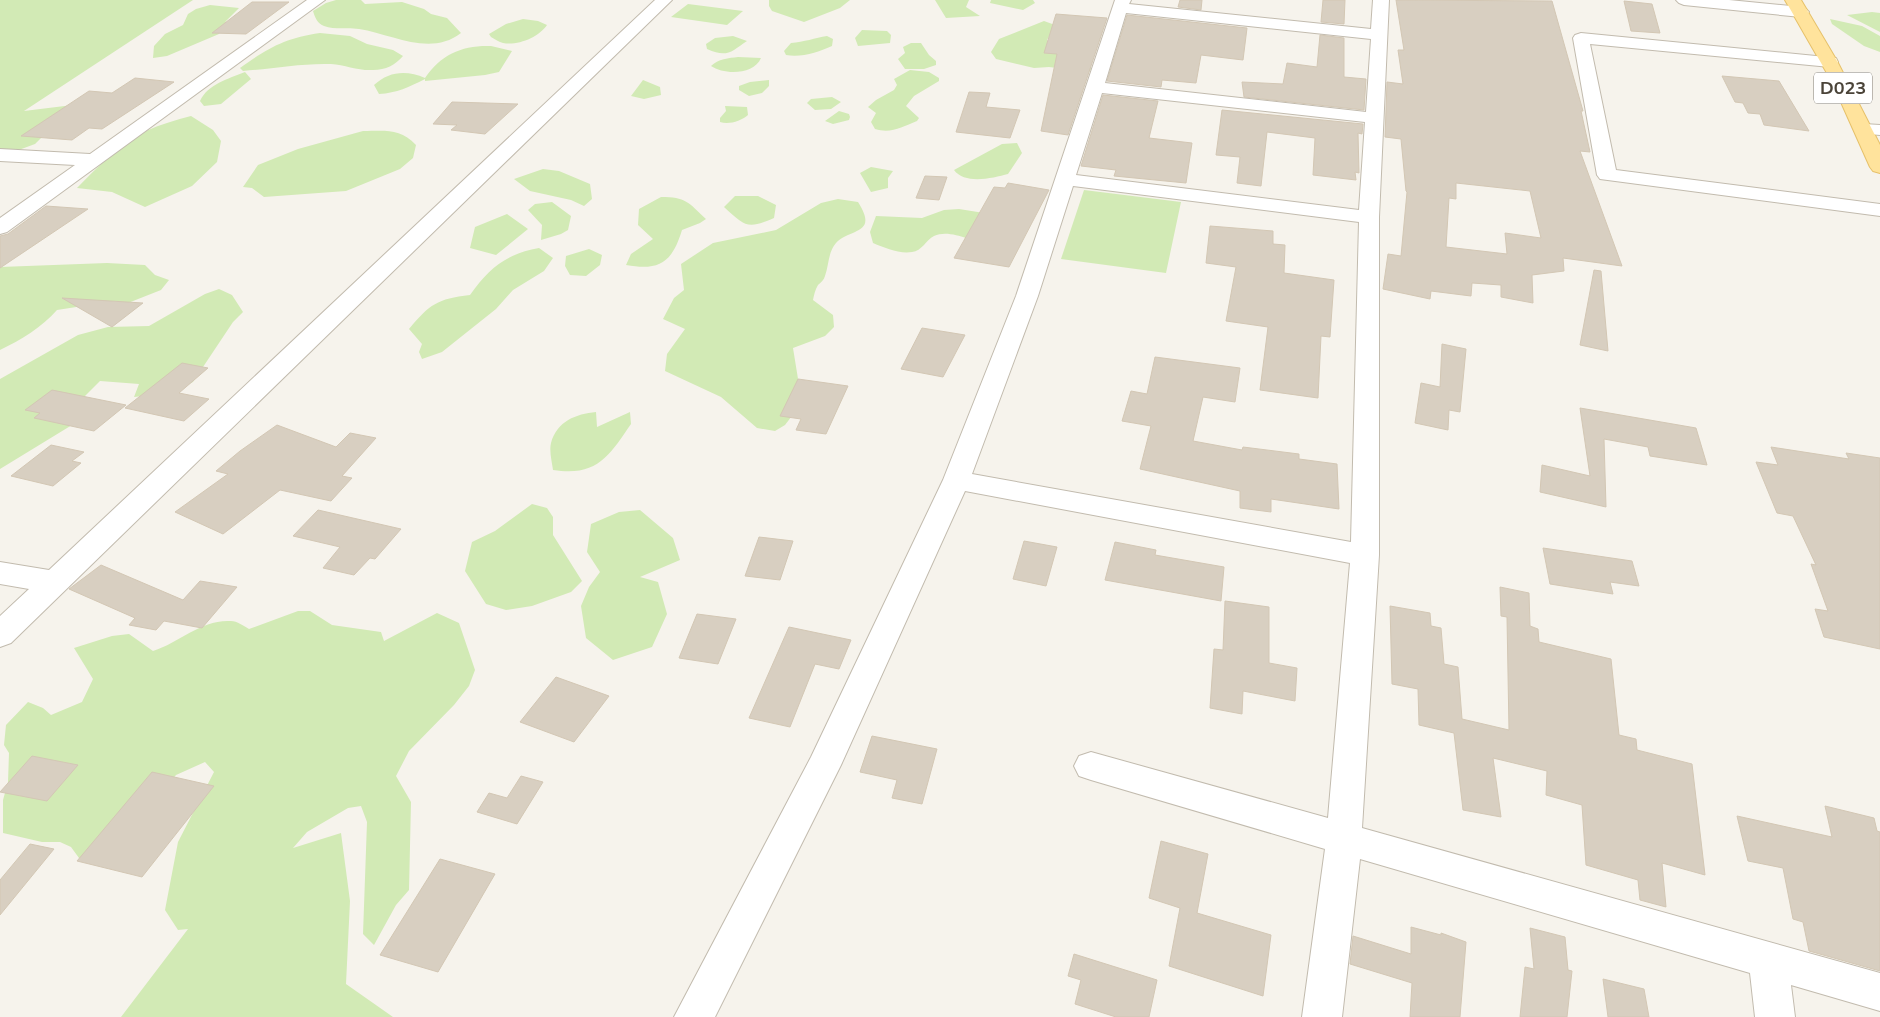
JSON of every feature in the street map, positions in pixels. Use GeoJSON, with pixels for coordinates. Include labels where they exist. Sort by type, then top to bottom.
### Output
{"type":"FeatureCollection","features":[{"type":"Feature","properties":{"kind":"main road","name":"D023"},"geometry":{"type":"LineString","coordinates":[[1797,6],[1872,130],[1880,167]]}},
{"type":"Feature","properties":{"kind":"street"},"geometry":{"type":"LineString","coordinates":[[0,228],[317,0]]}},
{"type":"Feature","properties":{"kind":"street"},"geometry":{"type":"LineString","coordinates":[[0,635],[664,0]]}},
{"type":"Feature","properties":{"kind":"street"},"geometry":{"type":"LineString","coordinates":[[1322,1017],[1344,839],[1366,555],[1369,217],[1381,0]]}},
{"type":"Feature","properties":{"kind":"street"},"geometry":{"type":"LineString","coordinates":[[1684,0],[1797,6]]}},
{"type":"Feature","properties":{"kind":"street"},"geometry":{"type":"LineString","coordinates":[[694,1017],[824,765],[956,480],[1027,296],[1122,4],[1379,35]]}},
{"type":"Feature","properties":{"kind":"street"},"geometry":{"type":"LineString","coordinates":[[1830,62],[1581,38],[1607,175],[1880,210]]}},
{"type":"Feature","properties":{"kind":"street"},"geometry":{"type":"LineString","coordinates":[[1095,87],[1374,118]]}},
{"type":"Feature","properties":{"kind":"street"},"geometry":{"type":"LineString","coordinates":[[0,155],[93,160]]}},
{"type":"Feature","properties":{"kind":"street"},"geometry":{"type":"LineString","coordinates":[[1064,179],[1369,217]]}},
{"type":"Feature","properties":{"kind":"street"},"geometry":{"type":"LineString","coordinates":[[956,480],[1366,555]]}},
{"type":"Feature","properties":{"kind":"street"},"geometry":{"type":"LineString","coordinates":[[0,573],[54,582]]}},
{"type":"Feature","properties":{"kind":"street"},"geometry":{"type":"LineString","coordinates":[[1091,766],[1880,992]]}},
{"type":"Feature","properties":{"kind":"street"},"geometry":{"type":"LineString","coordinates":[[1768,960],[1775,1017]]}},
{"type":"Feature","properties":{"kind":"green space"},"geometry":{"type":"Polygon","coordinates":[[[0,0],[193,0],[24,111],[89,103],[46,133],[35,144],[16,151],[0,154],[0,0]]]}},
{"type":"Feature","properties":{"kind":"green space"},"geometry":{"type":"Polygon","coordinates":[[[336,0],[361,0],[365,4],[402,2],[424,9],[431,14],[447,18],[461,33],[449,40],[424,44],[359,29],[333,28],[322,25],[317,20],[313,11],[326,3],[336,0]]]}},
{"type":"Feature","properties":{"kind":"green space"},"geometry":{"type":"Polygon","coordinates":[[[769,0],[850,0],[840,8],[804,22],[772,11],[769,6],[769,0]]]}},
{"type":"Feature","properties":{"kind":"green space"},"geometry":{"type":"Polygon","coordinates":[[[935,0],[969,0],[966,7],[980,16],[946,18],[935,0]]]}},
{"type":"Feature","properties":{"kind":"green space"},"geometry":{"type":"Polygon","coordinates":[[[991,0],[1033,0],[1035,3],[1023,10],[990,3],[991,0]]]}},
{"type":"Feature","properties":{"kind":"green space"},"geometry":{"type":"Polygon","coordinates":[[[688,4],[743,11],[727,25],[671,17],[688,4]]]}},
{"type":"Feature","properties":{"kind":"green space"},"geometry":{"type":"Polygon","coordinates":[[[210,5],[239,8],[226,21],[219,34],[167,56],[153,58],[154,46],[165,34],[183,25],[188,14],[196,9],[210,5]]]}},
{"type":"Feature","properties":{"kind":"green space"},"geometry":{"type":"Polygon","coordinates":[[[1880,13],[1880,32],[1847,15],[1880,13]]]}},
{"type":"Feature","properties":{"kind":"green space"},"geometry":{"type":"Polygon","coordinates":[[[523,19],[538,21],[547,25],[528,40],[509,44],[501,43],[489,34],[506,24],[523,19]]]}},
{"type":"Feature","properties":{"kind":"green space"},"geometry":{"type":"Polygon","coordinates":[[[1830,19],[1862,26],[1880,36],[1880,52],[1864,46],[1832,24],[1830,19]]]}},
{"type":"Feature","properties":{"kind":"green space"},"geometry":{"type":"Polygon","coordinates":[[[1044,21],[1055,25],[1047,40],[1057,48],[1089,63],[1091,69],[1085,78],[1057,68],[1034,68],[996,59],[991,52],[999,39],[1044,21]]]}},
{"type":"Feature","properties":{"kind":"green space"},"geometry":{"type":"Polygon","coordinates":[[[862,30],[887,31],[891,35],[890,43],[858,46],[855,38],[862,30]]]}},
{"type":"Feature","properties":{"kind":"green space"},"geometry":{"type":"Polygon","coordinates":[[[320,33],[350,36],[367,44],[393,50],[403,56],[390,66],[378,70],[362,70],[331,64],[298,65],[243,71],[240,68],[277,45],[320,33]]]}},
{"type":"Feature","properties":{"kind":"green space"},"geometry":{"type":"Polygon","coordinates":[[[733,36],[747,41],[737,48],[724,53],[707,49],[706,44],[715,38],[733,36]]]}},
{"type":"Feature","properties":{"kind":"green space"},"geometry":{"type":"Polygon","coordinates":[[[827,36],[833,39],[832,46],[810,54],[786,55],[784,51],[791,43],[827,36]]]}},
{"type":"Feature","properties":{"kind":"green space"},"geometry":{"type":"Polygon","coordinates":[[[911,43],[921,43],[929,55],[936,61],[936,65],[924,69],[905,69],[898,59],[905,53],[903,47],[911,43]]]}},
{"type":"Feature","properties":{"kind":"green space"},"geometry":{"type":"Polygon","coordinates":[[[491,46],[512,51],[499,72],[425,81],[425,79],[403,89],[379,94],[374,85],[386,77],[398,73],[418,75],[425,78],[438,63],[462,49],[491,46]]]}},
{"type":"Feature","properties":{"kind":"green space"},"geometry":{"type":"Polygon","coordinates":[[[738,57],[761,58],[752,68],[738,72],[723,71],[711,66],[720,60],[738,57]]]}},
{"type":"Feature","properties":{"kind":"green space"},"geometry":{"type":"Polygon","coordinates":[[[910,70],[929,72],[939,78],[939,81],[914,96],[906,106],[919,118],[917,121],[896,129],[886,131],[875,129],[871,122],[876,113],[868,107],[894,90],[897,85],[894,79],[910,70]]]}},
{"type":"Feature","properties":{"kind":"green space"},"geometry":{"type":"Polygon","coordinates":[[[245,72],[251,79],[221,104],[204,106],[200,101],[213,86],[245,72]]]}},
{"type":"Feature","properties":{"kind":"green space"},"geometry":{"type":"Polygon","coordinates":[[[643,80],[660,87],[661,95],[644,99],[631,96],[643,80]]]}},
{"type":"Feature","properties":{"kind":"green space"},"geometry":{"type":"Polygon","coordinates":[[[769,80],[769,86],[762,93],[749,96],[739,90],[739,86],[750,82],[769,80]]]}},
{"type":"Feature","properties":{"kind":"green space"},"geometry":{"type":"Polygon","coordinates":[[[832,97],[841,102],[831,109],[815,110],[807,103],[811,99],[832,97]]]}},
{"type":"Feature","properties":{"kind":"green space"},"geometry":{"type":"Polygon","coordinates":[[[725,106],[747,107],[748,115],[735,122],[720,122],[720,118],[726,111],[725,106]]]}},
{"type":"Feature","properties":{"kind":"green space"},"geometry":{"type":"Polygon","coordinates":[[[839,111],[849,114],[849,120],[833,124],[825,121],[839,111]]]}},
{"type":"Feature","properties":{"kind":"green space"},"geometry":{"type":"Polygon","coordinates":[[[191,116],[213,130],[221,141],[217,162],[192,186],[145,207],[112,192],[77,188],[109,156],[136,136],[157,126],[191,116]]]}},
{"type":"Feature","properties":{"kind":"green space"},"geometry":{"type":"Polygon","coordinates":[[[363,131],[392,132],[404,136],[416,145],[413,158],[400,169],[346,191],[264,197],[252,188],[243,187],[258,165],[298,149],[363,131]]]}},
{"type":"Feature","properties":{"kind":"green space"},"geometry":{"type":"Polygon","coordinates":[[[1017,143],[1022,153],[1008,174],[972,179],[959,175],[954,170],[1002,144],[1017,143]]]}},
{"type":"Feature","properties":{"kind":"green space"},"geometry":{"type":"Polygon","coordinates":[[[871,167],[893,171],[888,178],[888,188],[871,192],[860,173],[871,167]]]}},
{"type":"Feature","properties":{"kind":"green space"},"geometry":{"type":"Polygon","coordinates":[[[543,169],[559,171],[590,184],[592,199],[584,206],[571,200],[530,191],[514,179],[543,169]]]}},
{"type":"Feature","properties":{"kind":"green space"},"geometry":{"type":"Polygon","coordinates":[[[1084,190],[1181,202],[1166,273],[1061,259],[1084,190]]]}},
{"type":"Feature","properties":{"kind":"green space"},"geometry":{"type":"Polygon","coordinates":[[[735,196],[758,196],[776,205],[774,218],[752,225],[742,222],[724,207],[735,196]]]}},
{"type":"Feature","properties":{"kind":"green space"},"geometry":{"type":"Polygon","coordinates":[[[661,197],[681,199],[695,208],[706,219],[682,230],[674,250],[663,262],[647,267],[626,265],[631,254],[653,239],[638,225],[639,209],[661,197]]]}},
{"type":"Feature","properties":{"kind":"green space"},"geometry":{"type":"Polygon","coordinates":[[[838,199],[858,202],[864,213],[864,226],[836,243],[830,254],[825,277],[816,289],[813,300],[833,315],[834,327],[825,336],[793,348],[799,385],[798,408],[785,425],[775,431],[757,428],[721,397],[665,371],[667,354],[685,329],[663,319],[674,298],[684,290],[681,264],[713,243],[776,230],[821,203],[838,199]]]}},
{"type":"Feature","properties":{"kind":"green space"},"geometry":{"type":"Polygon","coordinates":[[[552,202],[571,216],[568,230],[541,240],[542,225],[528,210],[535,204],[552,202]]]}},
{"type":"Feature","properties":{"kind":"green space"},"geometry":{"type":"Polygon","coordinates":[[[959,209],[984,213],[966,238],[942,234],[931,238],[919,250],[907,252],[892,250],[873,243],[870,232],[876,216],[922,218],[944,210],[959,209]]]}},
{"type":"Feature","properties":{"kind":"green space"},"geometry":{"type":"Polygon","coordinates":[[[507,214],[528,229],[496,255],[470,248],[475,227],[507,214]]]}},
{"type":"Feature","properties":{"kind":"green space"},"geometry":{"type":"Polygon","coordinates":[[[539,248],[553,258],[544,271],[513,290],[496,309],[442,352],[422,359],[419,352],[422,344],[409,329],[429,308],[450,298],[470,295],[484,277],[499,264],[517,254],[539,248]]]}},
{"type":"Feature","properties":{"kind":"green space"},"geometry":{"type":"Polygon","coordinates":[[[589,249],[602,255],[600,265],[586,276],[570,275],[565,266],[566,256],[589,249]]]}},
{"type":"Feature","properties":{"kind":"green space"},"geometry":{"type":"Polygon","coordinates":[[[107,263],[145,265],[155,275],[169,280],[161,290],[128,303],[115,301],[57,310],[31,333],[0,350],[0,267],[107,263]]]}},
{"type":"Feature","properties":{"kind":"green space"},"geometry":{"type":"Polygon","coordinates":[[[219,289],[232,295],[243,312],[233,322],[193,382],[171,393],[134,397],[139,384],[100,381],[84,397],[90,414],[0,469],[0,379],[78,335],[108,327],[149,326],[205,294],[219,289]]]}},
{"type":"Feature","properties":{"kind":"green space"},"geometry":{"type":"Polygon","coordinates":[[[596,412],[597,427],[630,412],[631,424],[616,446],[600,462],[581,470],[553,470],[550,446],[558,429],[568,420],[596,412]]]}},
{"type":"Feature","properties":{"kind":"green space"},"geometry":{"type":"Polygon","coordinates":[[[532,504],[547,508],[553,517],[553,535],[582,581],[571,592],[532,606],[506,610],[486,604],[465,571],[472,542],[495,531],[532,504]]]}},
{"type":"Feature","properties":{"kind":"green space"},"geometry":{"type":"Polygon","coordinates":[[[640,510],[673,538],[680,560],[640,577],[658,582],[667,614],[652,647],[613,660],[586,638],[581,606],[589,587],[600,572],[587,552],[591,524],[619,512],[640,510]]]}},
{"type":"Feature","properties":{"kind":"green space"},"geometry":{"type":"Polygon","coordinates":[[[298,611],[310,611],[332,625],[381,632],[384,641],[437,613],[459,623],[475,670],[469,686],[454,705],[409,751],[396,776],[411,802],[409,890],[396,905],[374,945],[363,934],[367,822],[361,806],[348,808],[307,832],[293,848],[341,833],[350,901],[346,984],[393,1017],[121,1017],[188,929],[178,930],[165,910],[178,842],[214,772],[205,762],[176,775],[128,832],[99,859],[79,858],[71,847],[60,842],[42,842],[3,833],[3,800],[8,782],[9,753],[4,745],[6,725],[28,702],[43,708],[51,715],[82,702],[93,679],[74,648],[112,636],[129,634],[153,651],[201,627],[220,621],[233,621],[249,629],[298,611]]]}},
{"type":"Feature","properties":{"kind":"building"},"geometry":{"type":"Polygon","coordinates":[[[1180,0],[1202,0],[1201,10],[1178,7],[1180,0]]]}},
{"type":"Feature","properties":{"kind":"building"},"geometry":{"type":"Polygon","coordinates":[[[1323,0],[1345,0],[1344,24],[1321,22],[1323,0]]]}},
{"type":"Feature","properties":{"kind":"building"},"geometry":{"type":"Polygon","coordinates":[[[1396,0],[1552,1],[1583,111],[1581,111],[1590,152],[1580,151],[1622,266],[1563,258],[1564,271],[1532,275],[1533,303],[1501,297],[1501,285],[1472,283],[1471,296],[1431,291],[1430,299],[1383,289],[1388,254],[1401,256],[1407,192],[1401,139],[1385,137],[1387,82],[1403,84],[1398,50],[1404,50],[1396,0]],[[1456,183],[1456,199],[1449,198],[1446,247],[1507,254],[1505,233],[1541,238],[1530,191],[1456,183]]]}},
{"type":"Feature","properties":{"kind":"building"},"geometry":{"type":"Polygon","coordinates":[[[1624,1],[1652,4],[1660,33],[1631,31],[1624,1]]]}},
{"type":"Feature","properties":{"kind":"building"},"geometry":{"type":"Polygon","coordinates":[[[252,2],[289,2],[246,34],[212,33],[252,2]]]}},
{"type":"Feature","properties":{"kind":"building"},"geometry":{"type":"Polygon","coordinates":[[[1056,14],[1107,18],[1068,135],[1041,131],[1057,54],[1044,53],[1056,14]]]}},
{"type":"Feature","properties":{"kind":"building"},"geometry":{"type":"Polygon","coordinates":[[[1127,15],[1247,28],[1243,60],[1201,55],[1196,83],[1162,80],[1161,87],[1107,81],[1127,15]]]}},
{"type":"Feature","properties":{"kind":"building"},"geometry":{"type":"Polygon","coordinates":[[[1320,35],[1344,38],[1344,77],[1366,79],[1364,110],[1244,97],[1242,82],[1283,84],[1287,63],[1317,67],[1320,35]]]}},
{"type":"Feature","properties":{"kind":"building"},"geometry":{"type":"Polygon","coordinates":[[[1722,76],[1779,81],[1809,131],[1764,125],[1760,114],[1748,113],[1743,103],[1735,102],[1722,76]]]}},
{"type":"Feature","properties":{"kind":"building"},"geometry":{"type":"Polygon","coordinates":[[[135,78],[174,82],[102,129],[89,128],[72,140],[21,136],[89,91],[112,93],[135,78]]]}},
{"type":"Feature","properties":{"kind":"building"},"geometry":{"type":"Polygon","coordinates":[[[969,92],[990,93],[986,107],[1020,110],[1010,138],[956,132],[969,92]]]}},
{"type":"Feature","properties":{"kind":"building"},"geometry":{"type":"Polygon","coordinates":[[[1103,95],[1158,101],[1149,138],[1192,143],[1186,183],[1114,176],[1116,170],[1081,166],[1103,95]]]}},
{"type":"Feature","properties":{"kind":"building"},"geometry":{"type":"Polygon","coordinates":[[[452,102],[518,104],[485,134],[451,130],[457,125],[433,124],[452,102]]]}},
{"type":"Feature","properties":{"kind":"building"},"geometry":{"type":"Polygon","coordinates":[[[1222,110],[1363,124],[1362,134],[1358,133],[1359,173],[1355,172],[1356,180],[1313,175],[1315,138],[1267,132],[1261,186],[1237,183],[1240,157],[1216,155],[1222,110]]]}},
{"type":"Feature","properties":{"kind":"building"},"geometry":{"type":"Polygon","coordinates":[[[925,176],[947,177],[939,200],[916,198],[925,176]]]}},
{"type":"Feature","properties":{"kind":"building"},"geometry":{"type":"Polygon","coordinates":[[[1008,183],[1049,190],[1009,267],[954,258],[994,187],[1005,188],[1008,183]]]}},
{"type":"Feature","properties":{"kind":"building"},"geometry":{"type":"Polygon","coordinates":[[[46,206],[88,209],[0,268],[0,236],[8,234],[46,206]]]}},
{"type":"Feature","properties":{"kind":"building"},"geometry":{"type":"Polygon","coordinates":[[[1210,226],[1273,231],[1273,244],[1285,245],[1284,273],[1334,280],[1330,337],[1321,336],[1318,398],[1260,390],[1268,327],[1226,321],[1236,267],[1206,263],[1210,226]]]}},
{"type":"Feature","properties":{"kind":"building"},"geometry":{"type":"Polygon","coordinates":[[[1594,270],[1601,271],[1608,351],[1580,345],[1594,270]]]}},
{"type":"Feature","properties":{"kind":"building"},"geometry":{"type":"Polygon","coordinates":[[[62,298],[143,303],[112,327],[62,298]]]}},
{"type":"Feature","properties":{"kind":"building"},"geometry":{"type":"Polygon","coordinates":[[[922,328],[965,335],[943,377],[901,369],[922,328]]]}},
{"type":"Feature","properties":{"kind":"building"},"geometry":{"type":"Polygon","coordinates":[[[1442,344],[1466,349],[1460,412],[1449,410],[1448,430],[1415,423],[1421,383],[1440,387],[1442,344]]]}},
{"type":"Feature","properties":{"kind":"building"},"geometry":{"type":"Polygon","coordinates":[[[1155,357],[1240,368],[1235,402],[1203,397],[1193,441],[1242,450],[1243,447],[1299,454],[1299,459],[1337,464],[1339,509],[1271,499],[1271,512],[1240,508],[1240,491],[1140,469],[1151,426],[1122,421],[1131,391],[1147,394],[1155,357]]]}},
{"type":"Feature","properties":{"kind":"building"},"geometry":{"type":"Polygon","coordinates":[[[182,363],[208,368],[179,393],[209,399],[184,421],[125,408],[182,363]]]}},
{"type":"Feature","properties":{"kind":"building"},"geometry":{"type":"Polygon","coordinates":[[[798,379],[848,386],[826,434],[796,430],[801,419],[780,416],[798,379]]]}},
{"type":"Feature","properties":{"kind":"building"},"geometry":{"type":"Polygon","coordinates":[[[52,390],[126,405],[94,431],[34,418],[40,413],[25,410],[52,390]]]}},
{"type":"Feature","properties":{"kind":"building"},"geometry":{"type":"Polygon","coordinates":[[[1580,408],[1696,428],[1707,465],[1650,456],[1648,447],[1604,439],[1606,507],[1540,492],[1542,465],[1590,476],[1580,408]]]}},
{"type":"Feature","properties":{"kind":"building"},"geometry":{"type":"Polygon","coordinates":[[[277,425],[336,447],[350,433],[376,438],[342,476],[352,478],[331,501],[280,490],[223,534],[175,512],[228,474],[216,471],[240,451],[277,425]]]}},
{"type":"Feature","properties":{"kind":"building"},"geometry":{"type":"Polygon","coordinates":[[[51,445],[84,452],[72,461],[81,463],[53,486],[11,476],[51,445]]]}},
{"type":"Feature","properties":{"kind":"building"},"geometry":{"type":"Polygon","coordinates":[[[1771,447],[1849,459],[1846,453],[1880,458],[1880,649],[1824,637],[1815,609],[1828,611],[1811,564],[1816,565],[1793,516],[1777,513],[1756,462],[1778,465],[1771,447]]]}},
{"type":"Feature","properties":{"kind":"building"},"geometry":{"type":"Polygon","coordinates":[[[318,510],[401,529],[375,559],[370,558],[354,575],[323,568],[340,547],[293,536],[318,510]]]}},
{"type":"Feature","properties":{"kind":"building"},"geometry":{"type":"Polygon","coordinates":[[[759,537],[793,541],[780,580],[745,576],[759,537]]]}},
{"type":"Feature","properties":{"kind":"building"},"geometry":{"type":"Polygon","coordinates":[[[1024,541],[1057,547],[1046,586],[1013,579],[1024,541]]]}},
{"type":"Feature","properties":{"kind":"building"},"geometry":{"type":"Polygon","coordinates":[[[1115,542],[1156,550],[1155,555],[1224,567],[1221,601],[1105,580],[1115,542]]]}},
{"type":"Feature","properties":{"kind":"building"},"geometry":{"type":"Polygon","coordinates":[[[1543,548],[1632,561],[1639,586],[1610,582],[1613,594],[1550,584],[1543,548]]]}},
{"type":"Feature","properties":{"kind":"building"},"geometry":{"type":"Polygon","coordinates":[[[101,565],[183,600],[200,581],[237,587],[202,628],[164,621],[156,630],[129,625],[135,618],[69,589],[101,565]]]}},
{"type":"Feature","properties":{"kind":"building"},"geometry":{"type":"Polygon","coordinates":[[[1500,587],[1529,593],[1530,626],[1538,629],[1539,642],[1611,659],[1619,735],[1636,739],[1637,750],[1692,764],[1705,875],[1662,863],[1666,907],[1640,900],[1638,880],[1586,865],[1582,805],[1546,795],[1547,771],[1493,758],[1501,817],[1463,810],[1454,733],[1419,725],[1418,689],[1392,684],[1390,606],[1430,613],[1431,626],[1441,628],[1444,664],[1458,667],[1462,719],[1509,730],[1507,617],[1501,616],[1500,587]]]}},
{"type":"Feature","properties":{"kind":"building"},"geometry":{"type":"Polygon","coordinates":[[[1225,601],[1269,607],[1269,663],[1297,668],[1295,701],[1243,691],[1242,714],[1210,708],[1214,649],[1223,650],[1225,601]]]}},
{"type":"Feature","properties":{"kind":"building"},"geometry":{"type":"Polygon","coordinates":[[[697,614],[736,619],[718,664],[679,658],[697,614]]]}},
{"type":"Feature","properties":{"kind":"building"},"geometry":{"type":"Polygon","coordinates":[[[789,627],[851,640],[839,669],[815,664],[790,727],[749,718],[789,627]]]}},
{"type":"Feature","properties":{"kind":"building"},"geometry":{"type":"Polygon","coordinates":[[[556,677],[609,696],[574,742],[520,722],[556,677]]]}},
{"type":"Feature","properties":{"kind":"building"},"geometry":{"type":"Polygon","coordinates":[[[872,736],[937,749],[922,804],[892,798],[897,780],[860,772],[872,736]]]}},
{"type":"Feature","properties":{"kind":"building"},"geometry":{"type":"Polygon","coordinates":[[[32,756],[78,765],[47,801],[0,792],[32,756]]]}},
{"type":"Feature","properties":{"kind":"building"},"geometry":{"type":"Polygon","coordinates":[[[152,772],[214,786],[142,877],[77,861],[152,772]]]}},
{"type":"Feature","properties":{"kind":"building"},"geometry":{"type":"Polygon","coordinates":[[[521,776],[543,782],[517,824],[477,812],[489,793],[507,798],[521,776]]]}},
{"type":"Feature","properties":{"kind":"building"},"geometry":{"type":"Polygon","coordinates":[[[1825,806],[1874,818],[1877,831],[1880,832],[1880,971],[1809,951],[1803,922],[1793,919],[1783,868],[1748,861],[1737,816],[1832,837],[1825,806]]]}},
{"type":"Feature","properties":{"kind":"building"},"geometry":{"type":"Polygon","coordinates":[[[1161,841],[1208,854],[1197,913],[1271,935],[1263,996],[1169,966],[1180,908],[1149,898],[1161,841]]]}},
{"type":"Feature","properties":{"kind":"building"},"geometry":{"type":"Polygon","coordinates":[[[30,844],[54,849],[0,915],[0,880],[30,844]]]}},
{"type":"Feature","properties":{"kind":"building"},"geometry":{"type":"Polygon","coordinates":[[[440,859],[495,874],[438,972],[380,955],[440,859]]]}},
{"type":"Feature","properties":{"kind":"building"},"geometry":{"type":"Polygon","coordinates":[[[1411,927],[1441,935],[1441,933],[1466,942],[1460,1017],[1410,1017],[1412,983],[1350,964],[1353,936],[1411,954],[1411,927]]]}},
{"type":"Feature","properties":{"kind":"building"},"geometry":{"type":"Polygon","coordinates":[[[1530,928],[1565,937],[1568,970],[1572,971],[1567,1017],[1520,1017],[1525,967],[1534,969],[1530,928]]]}},
{"type":"Feature","properties":{"kind":"building"},"geometry":{"type":"Polygon","coordinates":[[[1074,954],[1157,980],[1149,1017],[1116,1017],[1075,1004],[1081,980],[1068,976],[1074,954]]]}},
{"type":"Feature","properties":{"kind":"building"},"geometry":{"type":"Polygon","coordinates":[[[1603,979],[1644,989],[1649,1017],[1608,1017],[1603,979]]]}}]}
